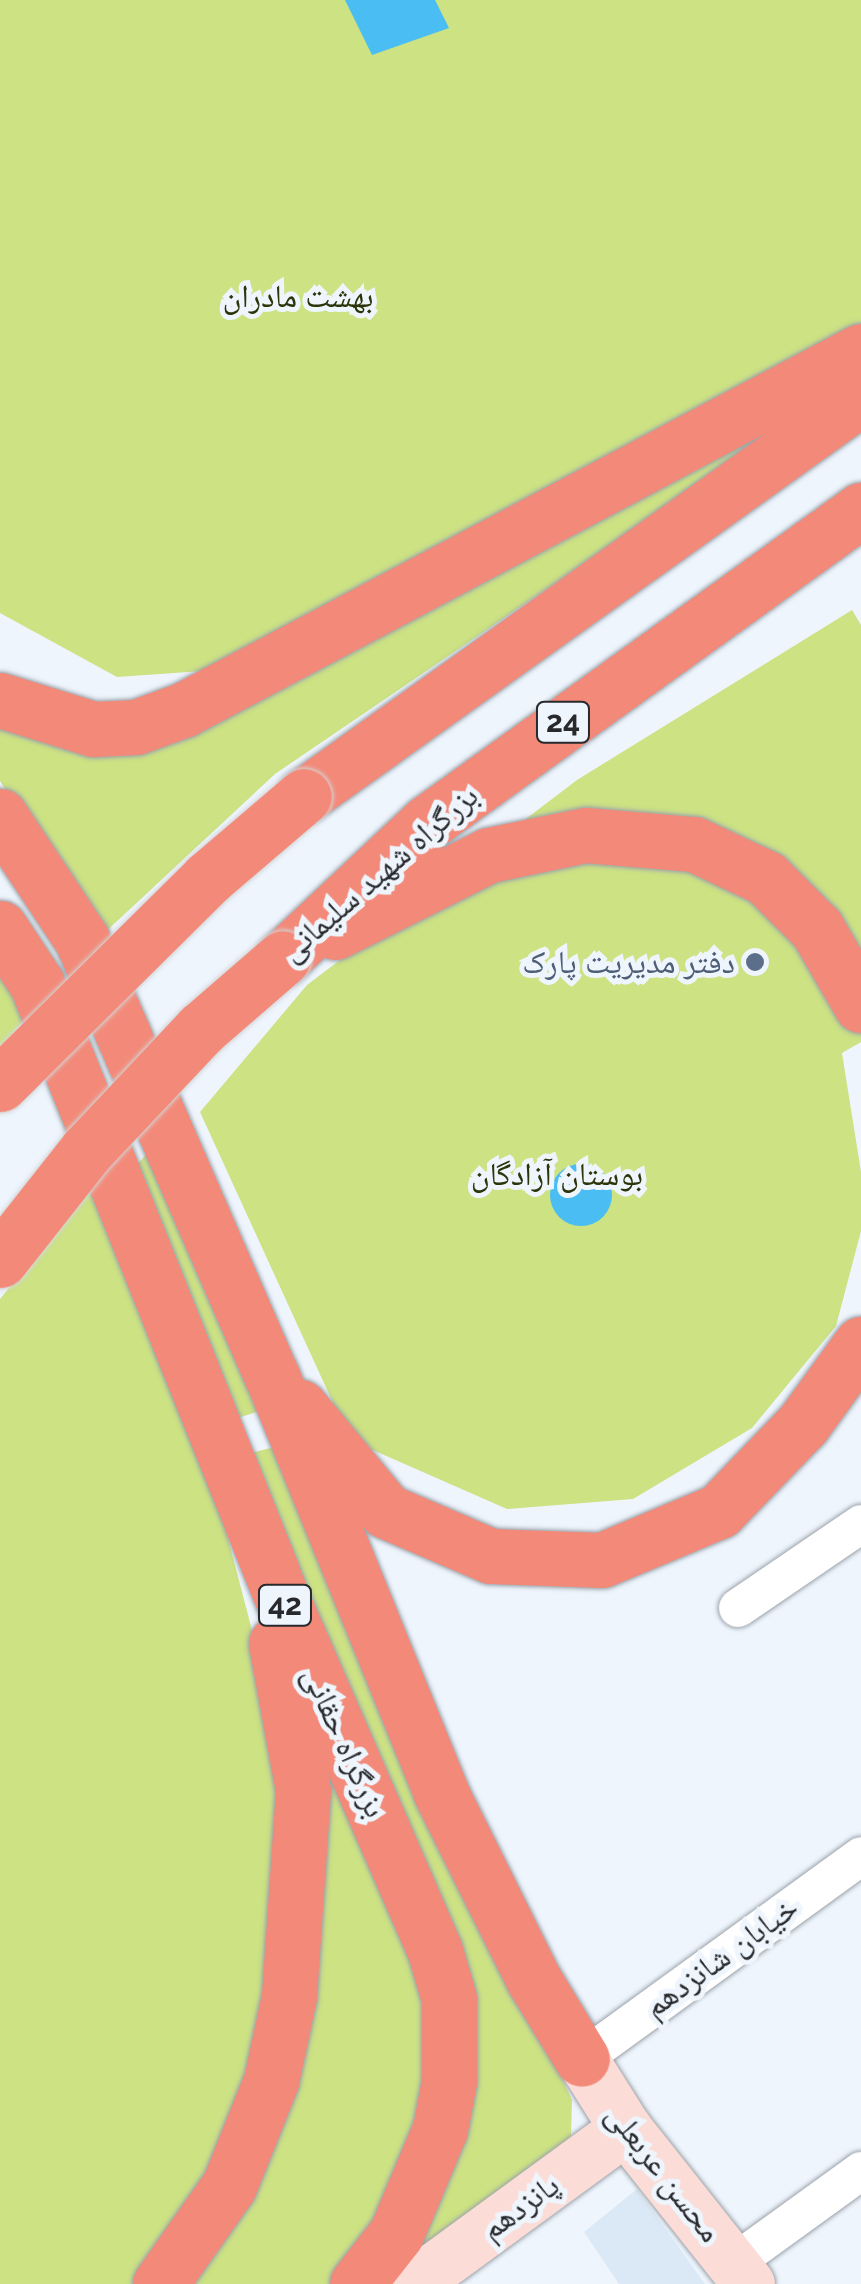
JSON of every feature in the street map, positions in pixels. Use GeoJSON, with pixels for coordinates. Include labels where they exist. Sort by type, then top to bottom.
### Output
{"type":"FeatureCollection","features":[{"type":"Feature","properties":{"kind":"highway"},"geometry":{"type":"LineString","coordinates":[[0,700],[93,729],[136,727],[183,710],[861,351]]}},
{"type":"Feature","properties":{"kind":"highway"},"geometry":{"type":"LineString","coordinates":[[0,1084],[208,878],[304,796],[861,398]]}},
{"type":"Feature","properties":{"kind":"highway","name":"بزرگراه شهید سلیمانی"},"geometry":{"type":"LineString","coordinates":[[0,1260],[86,1150],[201,1029],[428,822],[860,510]]}},
{"type":"Feature","properties":{"kind":"highway","name":"بزرگراه حقانی"},"geometry":{"type":"LineString","coordinates":[[0,816],[82,940],[272,1376],[442,1793],[534,1980],[582,2059]]}},
{"type":"Feature","properties":{"kind":"highway"},"geometry":{"type":"LineString","coordinates":[[283,958],[489,855],[586,835],[640,839],[694,844],[766,878],[818,929],[861,1005]]}},
{"type":"Feature","properties":{"kind":"highway","name":"بزرگراه حقانی"},"geometry":{"type":"LineString","coordinates":[[0,928],[37,984],[240,1494],[436,1950],[449,1999],[449,2081],[440,2128],[396,2234],[357,2284]]}},
{"type":"Feature","properties":{"kind":"highway"},"geometry":{"type":"LineString","coordinates":[[272,1376],[386,1511],[491,1556],[602,1560],[719,1511],[803,1424],[861,1344]]}},
{"type":"Feature","properties":{"kind":"highway"},"geometry":{"type":"LineString","coordinates":[[160,2284],[230,2186],[260,2112],[289,1996],[298,1921],[303,1790],[240,1494]]}},
{"type":"Feature","properties":{"kind":"main road","name":"محسن عربعلی"},"geometry":{"type":"LineString","coordinates":[[582,2059],[626,2129],[742,2274]]}},
{"type":"Feature","properties":{"kind":"main road","name":"پانزدهم"},"geometry":{"type":"LineString","coordinates":[[414,2284],[626,2129]]}},
{"type":"Feature","properties":{"kind":"street"},"geometry":{"type":"LineString","coordinates":[[738,1608],[861,1524]]}},
{"type":"Feature","properties":{"kind":"street","name":"خیابان شانزدهم"},"geometry":{"type":"LineString","coordinates":[[582,2059],[861,1856]]}},
{"type":"Feature","properties":{"kind":"street"},"geometry":{"type":"LineString","coordinates":[[742,2274],[861,2171]]}},
{"type":"Feature","properties":{"kind":"shaded area"},"geometry":{"type":"Polygon","coordinates":[[[637,2189],[705,2284],[619,2284],[584,2232],[637,2189]]]}},
{"type":"Feature","properties":{"kind":"green space","name":"بهشت مادران"},"geometry":{"type":"Polygon","coordinates":[[[0,0],[861,0],[861,327],[231,669],[117,677],[0,613],[0,0]]]}},
{"type":"Feature","properties":{"kind":"green space"},"geometry":{"type":"Polygon","coordinates":[[[861,375],[275,774],[100,937],[0,781],[0,718],[67,742],[861,375]]]}},
{"type":"Feature","properties":{"kind":"green space","name":"بوستان آزادگان"},"geometry":{"type":"Polygon","coordinates":[[[852,610],[861,625],[861,1042],[842,1053],[861,1172],[861,1231],[836,1326],[752,1428],[633,1499],[507,1509],[350,1440],[200,1112],[307,985],[577,780],[852,610]]]}},
{"type":"Feature","properties":{"kind":"green space"},"geometry":{"type":"Polygon","coordinates":[[[0,972],[28,1016],[0,1047],[0,972]]]}},
{"type":"Feature","properties":{"kind":"green space"},"geometry":{"type":"Polygon","coordinates":[[[165,1134],[266,1409],[222,1423],[130,1172],[165,1134]]]}},
{"type":"Feature","properties":{"kind":"green space"},"geometry":{"type":"Polygon","coordinates":[[[100,1175],[209,1466],[292,1783],[256,2088],[138,2284],[0,2284],[0,1299],[100,1175]]]}},
{"type":"Feature","properties":{"kind":"green space"},"geometry":{"type":"Polygon","coordinates":[[[278,1446],[572,2100],[571,2136],[553,2156],[395,2284],[459,2107],[239,1456],[278,1446]]]}},
{"type":"Feature","properties":{"kind":"green space"},"geometry":{"type":"Polygon","coordinates":[[[303,1711],[431,1973],[427,2108],[342,2284],[183,2284],[238,2211],[303,1711]]]}},
{"type":"Feature","properties":{"kind":"water"},"geometry":{"type":"Polygon","coordinates":[[[345,0],[435,0],[449,28],[372,55],[345,0]]]}},
{"type":"Feature","properties":{"kind":"water"},"geometry":{"type":"Polygon","coordinates":[[[581,1164],[603,1173],[612,1195],[603,1217],[581,1226],[559,1217],[550,1195],[559,1173],[581,1164]]]}},
{"type":"Feature","properties":{"kind":"place","name":"دفتر مدیریت پارک"},"geometry":{"type":"Point","coordinates":[755,962]}}]}
